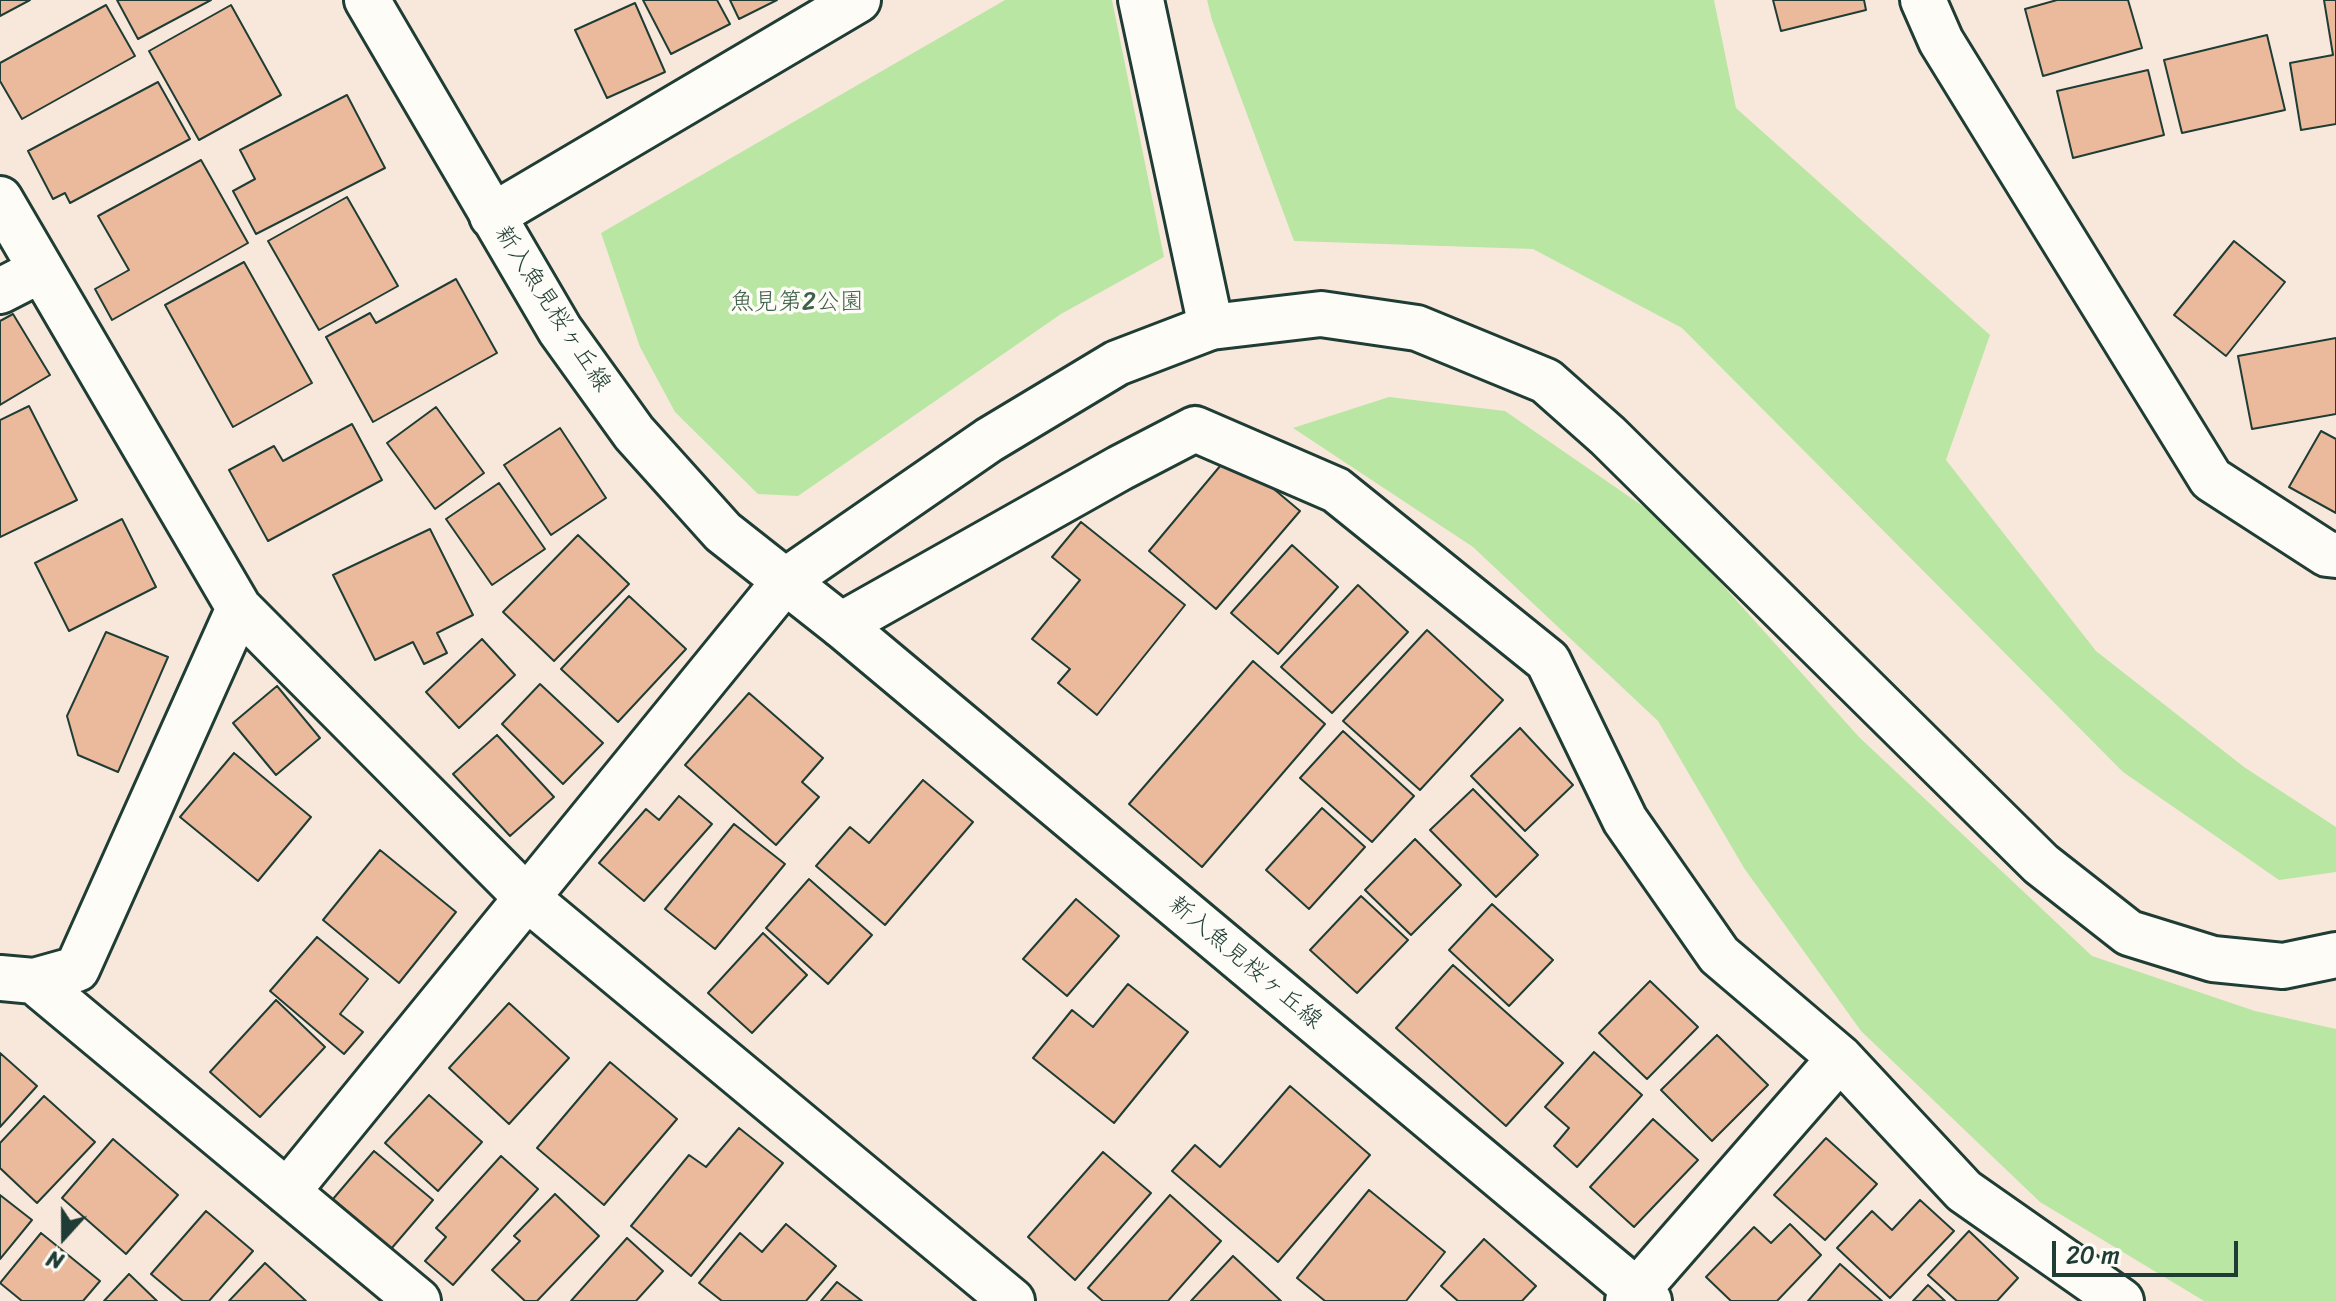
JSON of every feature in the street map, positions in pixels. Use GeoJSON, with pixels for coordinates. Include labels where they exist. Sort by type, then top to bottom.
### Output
{"type":"FeatureCollection","features":[{"type":"Feature","properties":{"kind":"street","name":"新入魚見桜ヶ丘線"},"geometry":{"type":"LineString","coordinates":[[367,0],[560,330],[634,433],[723,532],[841,625],[1638,1298]]}},
{"type":"Feature","properties":{"kind":"street"},"geometry":{"type":"LineString","coordinates":[[1141,0],[1211,327]]}},
{"type":"Feature","properties":{"kind":"street"},"geometry":{"type":"LineString","coordinates":[[1923,0],[1941,41],[2211,479],[2327,554],[2336,555]]}},
{"type":"Feature","properties":{"kind":"street"},"geometry":{"type":"LineString","coordinates":[[492,216],[856,1]]}},
{"type":"Feature","properties":{"kind":"street"},"geometry":{"type":"LineString","coordinates":[[0,199],[239,608],[527,898],[1012,1301]]}},
{"type":"Feature","properties":{"kind":"street"},"geometry":{"type":"LineString","coordinates":[[0,291],[41,270]]}},
{"type":"Feature","properties":{"kind":"street"},"geometry":{"type":"LineString","coordinates":[[287,1192],[785,581],[989,440],[1117,363],[1211,327],[1321,314],[1417,328],[1546,381],[1608,436],[2041,864],[2129,933],[2213,959],[2283,966],[2336,955]]}},
{"type":"Feature","properties":{"kind":"street"},"geometry":{"type":"LineString","coordinates":[[841,625],[1195,429],[1336,490],[1548,661],[1625,820],[1719,955],[1840,1058],[1964,1191],[2121,1301]]}},
{"type":"Feature","properties":{"kind":"street"},"geometry":{"type":"LineString","coordinates":[[17,979],[77,969],[239,608]]}},
{"type":"Feature","properties":{"kind":"street"},"geometry":{"type":"LineString","coordinates":[[17,979],[287,1192],[418,1301]]}},
{"type":"Feature","properties":{"kind":"street"},"geometry":{"type":"LineString","coordinates":[[1638,1298],[1840,1058]]}},
{"type":"Feature","properties":{"kind":"green space","name":"魚見第2公園"},"geometry":{"type":"Polygon","coordinates":[[[1005,0],[1112,0],[1164,257],[1061,314],[798,496],[758,494],[675,412],[640,347],[601,233],[1005,0]]]}},
{"type":"Feature","properties":{"kind":"green space"},"geometry":{"type":"Polygon","coordinates":[[[1207,0],[1714,0],[1736,108],[1990,335],[1946,460],[2096,651],[2244,767],[2336,827],[2336,872],[2279,880],[2123,772],[1682,328],[1533,249],[1294,241],[1207,0]]]}},
{"type":"Feature","properties":{"kind":"green space"},"geometry":{"type":"Polygon","coordinates":[[[1389,397],[1505,411],[1666,522],[1859,737],[2092,956],[2255,1011],[2336,1029],[2336,1301],[2204,1301],[2040,1202],[1861,1031],[1744,868],[1658,721],[1473,547],[1293,428],[1389,397]]]}},
{"type":"Feature","properties":{"kind":"building"},"geometry":{"type":"Polygon","coordinates":[[[0,0],[30,0],[0,16],[0,0]]]}},
{"type":"Feature","properties":{"kind":"building"},"geometry":{"type":"Polygon","coordinates":[[[117,0],[211,0],[138,39],[117,0]]]}},
{"type":"Feature","properties":{"kind":"building"},"geometry":{"type":"Polygon","coordinates":[[[643,0],[717,0],[730,24],[671,54],[643,0]]]}},
{"type":"Feature","properties":{"kind":"building"},"geometry":{"type":"Polygon","coordinates":[[[730,0],[777,0],[739,19],[730,0]]]}},
{"type":"Feature","properties":{"kind":"building"},"geometry":{"type":"Polygon","coordinates":[[[1773,0],[1864,0],[1866,10],[1781,31],[1773,0]]]}},
{"type":"Feature","properties":{"kind":"building"},"geometry":{"type":"Polygon","coordinates":[[[2057,0],[2128,0],[2142,48],[2043,76],[2025,9],[2057,0]]]}},
{"type":"Feature","properties":{"kind":"building"},"geometry":{"type":"Polygon","coordinates":[[[2324,0],[2336,0],[2336,124],[2301,130],[2290,63],[2333,55],[2324,0]]]}},
{"type":"Feature","properties":{"kind":"building"},"geometry":{"type":"Polygon","coordinates":[[[635,3],[665,72],[607,98],[575,30],[635,3]]]}},
{"type":"Feature","properties":{"kind":"building"},"geometry":{"type":"Polygon","coordinates":[[[106,5],[135,56],[22,119],[0,81],[0,63],[106,5]]]}},
{"type":"Feature","properties":{"kind":"building"},"geometry":{"type":"Polygon","coordinates":[[[231,5],[281,95],[199,140],[149,51],[231,5]]]}},
{"type":"Feature","properties":{"kind":"building"},"geometry":{"type":"Polygon","coordinates":[[[2267,35],[2285,110],[2182,133],[2164,60],[2267,35]]]}},
{"type":"Feature","properties":{"kind":"building"},"geometry":{"type":"Polygon","coordinates":[[[2148,70],[2164,135],[2073,158],[2057,91],[2148,70]]]}},
{"type":"Feature","properties":{"kind":"building"},"geometry":{"type":"Polygon","coordinates":[[[158,82],[190,139],[70,203],[65,193],[53,199],[28,151],[158,82]]]}},
{"type":"Feature","properties":{"kind":"building"},"geometry":{"type":"Polygon","coordinates":[[[347,95],[385,168],[256,234],[233,191],[255,179],[240,150],[347,95]]]}},
{"type":"Feature","properties":{"kind":"building"},"geometry":{"type":"Polygon","coordinates":[[[201,160],[248,243],[112,320],[95,289],[129,270],[98,216],[201,160]]]}},
{"type":"Feature","properties":{"kind":"building"},"geometry":{"type":"Polygon","coordinates":[[[347,197],[398,286],[319,330],[268,241],[347,197]]]}},
{"type":"Feature","properties":{"kind":"building"},"geometry":{"type":"Polygon","coordinates":[[[2234,241],[2285,282],[2226,356],[2174,315],[2234,241]]]}},
{"type":"Feature","properties":{"kind":"building"},"geometry":{"type":"Polygon","coordinates":[[[244,262],[312,383],[233,427],[165,305],[244,262]]]}},
{"type":"Feature","properties":{"kind":"building"},"geometry":{"type":"Polygon","coordinates":[[[456,279],[497,353],[373,422],[326,337],[370,313],[376,323],[456,279]]]}},
{"type":"Feature","properties":{"kind":"building"},"geometry":{"type":"Polygon","coordinates":[[[13,314],[50,375],[0,405],[0,321],[13,314]]]}},
{"type":"Feature","properties":{"kind":"building"},"geometry":{"type":"Polygon","coordinates":[[[2336,338],[2336,414],[2252,429],[2238,356],[2336,338]]]}},
{"type":"Feature","properties":{"kind":"building"},"geometry":{"type":"Polygon","coordinates":[[[29,406],[77,500],[0,537],[0,420],[29,406]]]}},
{"type":"Feature","properties":{"kind":"building"},"geometry":{"type":"Polygon","coordinates":[[[436,407],[484,473],[435,509],[387,443],[436,407]]]}},
{"type":"Feature","properties":{"kind":"building"},"geometry":{"type":"Polygon","coordinates":[[[352,424],[382,480],[268,541],[229,470],[274,446],[283,461],[352,424]]]}},
{"type":"Feature","properties":{"kind":"building"},"geometry":{"type":"Polygon","coordinates":[[[560,428],[606,498],[551,535],[504,465],[560,428]]]}},
{"type":"Feature","properties":{"kind":"building"},"geometry":{"type":"Polygon","coordinates":[[[2321,431],[2336,439],[2336,513],[2289,487],[2321,431]]]}},
{"type":"Feature","properties":{"kind":"building"},"geometry":{"type":"Polygon","coordinates":[[[1231,453],[1300,511],[1216,609],[1149,551],[1231,453]]]}},
{"type":"Feature","properties":{"kind":"building"},"geometry":{"type":"Polygon","coordinates":[[[499,483],[545,549],[492,585],[446,519],[499,483]]]}},
{"type":"Feature","properties":{"kind":"building"},"geometry":{"type":"Polygon","coordinates":[[[122,519],[156,587],[69,631],[35,563],[122,519]]]}},
{"type":"Feature","properties":{"kind":"building"},"geometry":{"type":"Polygon","coordinates":[[[1081,522],[1185,605],[1097,715],[1058,683],[1070,669],[1032,639],[1080,580],[1052,557],[1081,522]]]}},
{"type":"Feature","properties":{"kind":"building"},"geometry":{"type":"Polygon","coordinates":[[[430,529],[473,615],[437,633],[447,653],[424,664],[413,642],[375,660],[333,575],[430,529]]]}},
{"type":"Feature","properties":{"kind":"building"},"geometry":{"type":"Polygon","coordinates":[[[578,535],[629,584],[554,661],[503,612],[578,535]]]}},
{"type":"Feature","properties":{"kind":"building"},"geometry":{"type":"Polygon","coordinates":[[[1292,545],[1338,587],[1278,654],[1231,613],[1292,545]]]}},
{"type":"Feature","properties":{"kind":"building"},"geometry":{"type":"Polygon","coordinates":[[[1358,585],[1408,632],[1332,713],[1281,667],[1358,585]]]}},
{"type":"Feature","properties":{"kind":"building"},"geometry":{"type":"Polygon","coordinates":[[[629,596],[686,649],[618,722],[561,669],[629,596]]]}},
{"type":"Feature","properties":{"kind":"building"},"geometry":{"type":"Polygon","coordinates":[[[1427,630],[1503,700],[1420,790],[1343,721],[1427,630]]]}},
{"type":"Feature","properties":{"kind":"building"},"geometry":{"type":"Polygon","coordinates":[[[106,632],[168,657],[118,772],[78,755],[67,716],[106,632]]]}},
{"type":"Feature","properties":{"kind":"building"},"geometry":{"type":"Polygon","coordinates":[[[482,639],[515,675],[459,728],[426,692],[482,639]]]}},
{"type":"Feature","properties":{"kind":"building"},"geometry":{"type":"Polygon","coordinates":[[[1253,661],[1325,724],[1202,867],[1129,804],[1253,661]]]}},
{"type":"Feature","properties":{"kind":"building"},"geometry":{"type":"Polygon","coordinates":[[[540,684],[603,743],[563,784],[502,724],[540,684]]]}},
{"type":"Feature","properties":{"kind":"building"},"geometry":{"type":"Polygon","coordinates":[[[277,686],[320,738],[276,775],[233,723],[277,686]]]}},
{"type":"Feature","properties":{"kind":"building"},"geometry":{"type":"Polygon","coordinates":[[[749,693],[823,758],[802,782],[819,797],[776,845],[685,765],[749,693]]]}},
{"type":"Feature","properties":{"kind":"building"},"geometry":{"type":"Polygon","coordinates":[[[1520,728],[1573,785],[1525,831],[1471,776],[1520,728]]]}},
{"type":"Feature","properties":{"kind":"building"},"geometry":{"type":"Polygon","coordinates":[[[1343,731],[1414,796],[1372,842],[1300,778],[1343,731]]]}},
{"type":"Feature","properties":{"kind":"building"},"geometry":{"type":"Polygon","coordinates":[[[497,735],[554,797],[510,836],[453,774],[497,735]]]}},
{"type":"Feature","properties":{"kind":"building"},"geometry":{"type":"Polygon","coordinates":[[[234,753],[311,817],[258,881],[180,817],[234,753]]]}},
{"type":"Feature","properties":{"kind":"building"},"geometry":{"type":"Polygon","coordinates":[[[923,780],[973,822],[885,925],[816,866],[850,827],[869,843],[923,780]]]}},
{"type":"Feature","properties":{"kind":"building"},"geometry":{"type":"Polygon","coordinates":[[[1473,789],[1538,855],[1496,897],[1430,830],[1473,789]]]}},
{"type":"Feature","properties":{"kind":"building"},"geometry":{"type":"Polygon","coordinates":[[[679,796],[712,824],[644,901],[599,863],[646,809],[659,820],[679,796]]]}},
{"type":"Feature","properties":{"kind":"building"},"geometry":{"type":"Polygon","coordinates":[[[1322,808],[1365,847],[1309,909],[1266,870],[1322,808]]]}},
{"type":"Feature","properties":{"kind":"building"},"geometry":{"type":"Polygon","coordinates":[[[734,824],[785,864],[715,949],[665,909],[734,824]]]}},
{"type":"Feature","properties":{"kind":"building"},"geometry":{"type":"Polygon","coordinates":[[[1415,839],[1461,885],[1411,935],[1365,890],[1415,839]]]}},
{"type":"Feature","properties":{"kind":"building"},"geometry":{"type":"Polygon","coordinates":[[[380,850],[456,912],[399,983],[323,920],[380,850]]]}},
{"type":"Feature","properties":{"kind":"building"},"geometry":{"type":"Polygon","coordinates":[[[809,879],[872,935],[828,984],[766,928],[809,879]]]}},
{"type":"Feature","properties":{"kind":"building"},"geometry":{"type":"Polygon","coordinates":[[[1361,896],[1408,940],[1357,993],[1310,950],[1361,896]]]}},
{"type":"Feature","properties":{"kind":"building"},"geometry":{"type":"Polygon","coordinates":[[[1076,899],[1119,936],[1067,996],[1023,959],[1076,899]]]}},
{"type":"Feature","properties":{"kind":"building"},"geometry":{"type":"Polygon","coordinates":[[[1492,904],[1553,960],[1509,1006],[1449,950],[1492,904]]]}},
{"type":"Feature","properties":{"kind":"building"},"geometry":{"type":"Polygon","coordinates":[[[763,933],[807,975],[752,1033],[708,993],[763,933]]]}},
{"type":"Feature","properties":{"kind":"building"},"geometry":{"type":"Polygon","coordinates":[[[317,937],[368,979],[340,1014],[363,1032],[344,1054],[270,991],[317,937]]]}},
{"type":"Feature","properties":{"kind":"building"},"geometry":{"type":"Polygon","coordinates":[[[1453,965],[1563,1063],[1506,1126],[1396,1028],[1453,965]]]}},
{"type":"Feature","properties":{"kind":"building"},"geometry":{"type":"Polygon","coordinates":[[[1650,981],[1698,1027],[1647,1079],[1599,1033],[1650,981]]]}},
{"type":"Feature","properties":{"kind":"building"},"geometry":{"type":"Polygon","coordinates":[[[1128,984],[1188,1032],[1114,1123],[1033,1058],[1072,1010],[1093,1027],[1128,984]]]}},
{"type":"Feature","properties":{"kind":"building"},"geometry":{"type":"Polygon","coordinates":[[[276,1000],[325,1047],[260,1117],[210,1072],[276,1000]]]}},
{"type":"Feature","properties":{"kind":"building"},"geometry":{"type":"Polygon","coordinates":[[[509,1003],[569,1058],[509,1124],[449,1068],[509,1003]]]}},
{"type":"Feature","properties":{"kind":"building"},"geometry":{"type":"Polygon","coordinates":[[[1717,1035],[1768,1085],[1712,1141],[1661,1090],[1717,1035]]]}},
{"type":"Feature","properties":{"kind":"building"},"geometry":{"type":"Polygon","coordinates":[[[1594,1052],[1642,1095],[1577,1167],[1554,1146],[1569,1128],[1545,1107],[1594,1052]]]}},
{"type":"Feature","properties":{"kind":"building"},"geometry":{"type":"Polygon","coordinates":[[[0,1053],[37,1086],[0,1127],[0,1053]]]}},
{"type":"Feature","properties":{"kind":"building"},"geometry":{"type":"Polygon","coordinates":[[[610,1062],[677,1119],[604,1205],[537,1148],[610,1062]]]}},
{"type":"Feature","properties":{"kind":"building"},"geometry":{"type":"Polygon","coordinates":[[[1290,1086],[1370,1155],[1278,1262],[1172,1171],[1195,1145],[1220,1167],[1290,1086]]]}},
{"type":"Feature","properties":{"kind":"building"},"geometry":{"type":"Polygon","coordinates":[[[429,1095],[482,1142],[438,1191],[385,1143],[429,1095]]]}},
{"type":"Feature","properties":{"kind":"building"},"geometry":{"type":"Polygon","coordinates":[[[44,1096],[95,1142],[37,1203],[0,1168],[0,1143],[44,1096]]]}},
{"type":"Feature","properties":{"kind":"building"},"geometry":{"type":"Polygon","coordinates":[[[1653,1119],[1698,1160],[1634,1227],[1590,1187],[1653,1119]]]}},
{"type":"Feature","properties":{"kind":"building"},"geometry":{"type":"Polygon","coordinates":[[[739,1128],[783,1163],[691,1276],[631,1226],[689,1155],[706,1167],[739,1128]]]}},
{"type":"Feature","properties":{"kind":"building"},"geometry":{"type":"Polygon","coordinates":[[[1826,1138],[1877,1184],[1825,1240],[1774,1195],[1826,1138]]]}},
{"type":"Feature","properties":{"kind":"building"},"geometry":{"type":"Polygon","coordinates":[[[113,1139],[178,1195],[126,1254],[62,1198],[113,1139]]]}},
{"type":"Feature","properties":{"kind":"building"},"geometry":{"type":"Polygon","coordinates":[[[374,1151],[433,1200],[391,1249],[333,1199],[374,1151]]]}},
{"type":"Feature","properties":{"kind":"building"},"geometry":{"type":"Polygon","coordinates":[[[1103,1152],[1151,1193],[1075,1280],[1028,1237],[1103,1152]]]}},
{"type":"Feature","properties":{"kind":"building"},"geometry":{"type":"Polygon","coordinates":[[[501,1156],[538,1189],[453,1285],[425,1261],[446,1237],[436,1228],[501,1156]]]}},
{"type":"Feature","properties":{"kind":"building"},"geometry":{"type":"Polygon","coordinates":[[[1369,1190],[1445,1252],[1406,1301],[1325,1301],[1297,1278],[1369,1190]]]}},
{"type":"Feature","properties":{"kind":"building"},"geometry":{"type":"Polygon","coordinates":[[[555,1194],[599,1236],[537,1301],[525,1301],[492,1270],[520,1241],[514,1236],[555,1194]]]}},
{"type":"Feature","properties":{"kind":"building"},"geometry":{"type":"Polygon","coordinates":[[[0,1195],[32,1220],[0,1259],[0,1195]]]}},
{"type":"Feature","properties":{"kind":"building"},"geometry":{"type":"Polygon","coordinates":[[[1170,1195],[1221,1241],[1168,1301],[1103,1301],[1088,1288],[1170,1195]]]}},
{"type":"Feature","properties":{"kind":"building"},"geometry":{"type":"Polygon","coordinates":[[[1920,1200],[1954,1231],[1890,1298],[1837,1248],[1872,1211],[1892,1230],[1920,1200]]]}},
{"type":"Feature","properties":{"kind":"building"},"geometry":{"type":"Polygon","coordinates":[[[206,1211],[253,1251],[209,1301],[183,1301],[151,1274],[206,1211]]]}},
{"type":"Feature","properties":{"kind":"building"},"geometry":{"type":"Polygon","coordinates":[[[786,1224],[836,1266],[806,1301],[722,1301],[699,1283],[740,1233],[762,1252],[786,1224]]]}},
{"type":"Feature","properties":{"kind":"building"},"geometry":{"type":"Polygon","coordinates":[[[1790,1224],[1821,1255],[1777,1301],[1731,1301],[1706,1277],[1754,1227],[1771,1243],[1790,1224]]]}},
{"type":"Feature","properties":{"kind":"building"},"geometry":{"type":"Polygon","coordinates":[[[1969,1231],[2018,1278],[1997,1301],[1957,1301],[1928,1275],[1969,1231]]]}},
{"type":"Feature","properties":{"kind":"building"},"geometry":{"type":"Polygon","coordinates":[[[41,1233],[100,1281],[83,1301],[22,1301],[0,1283],[41,1233]]]}},
{"type":"Feature","properties":{"kind":"building"},"geometry":{"type":"Polygon","coordinates":[[[627,1238],[663,1271],[636,1301],[571,1301],[627,1238]]]}},
{"type":"Feature","properties":{"kind":"building"},"geometry":{"type":"Polygon","coordinates":[[[1484,1239],[1536,1286],[1522,1301],[1458,1301],[1441,1286],[1484,1239]]]}},
{"type":"Feature","properties":{"kind":"building"},"geometry":{"type":"Polygon","coordinates":[[[1233,1256],[1281,1301],[1191,1301],[1233,1256]]]}},
{"type":"Feature","properties":{"kind":"building"},"geometry":{"type":"Polygon","coordinates":[[[265,1263],[306,1301],[229,1301],[265,1263]]]}},
{"type":"Feature","properties":{"kind":"building"},"geometry":{"type":"Polygon","coordinates":[[[1840,1264],[1882,1301],[1808,1301],[1840,1264]]]}},
{"type":"Feature","properties":{"kind":"building"},"geometry":{"type":"Polygon","coordinates":[[[129,1274],[157,1301],[104,1301],[129,1274]]]}},
{"type":"Feature","properties":{"kind":"building"},"geometry":{"type":"Polygon","coordinates":[[[837,1282],[862,1301],[821,1301],[837,1282]]]}},
{"type":"Feature","properties":{"kind":"building"},"geometry":{"type":"Polygon","coordinates":[[[1928,1285],[1945,1301],[1913,1301],[1928,1285]]]}}]}
